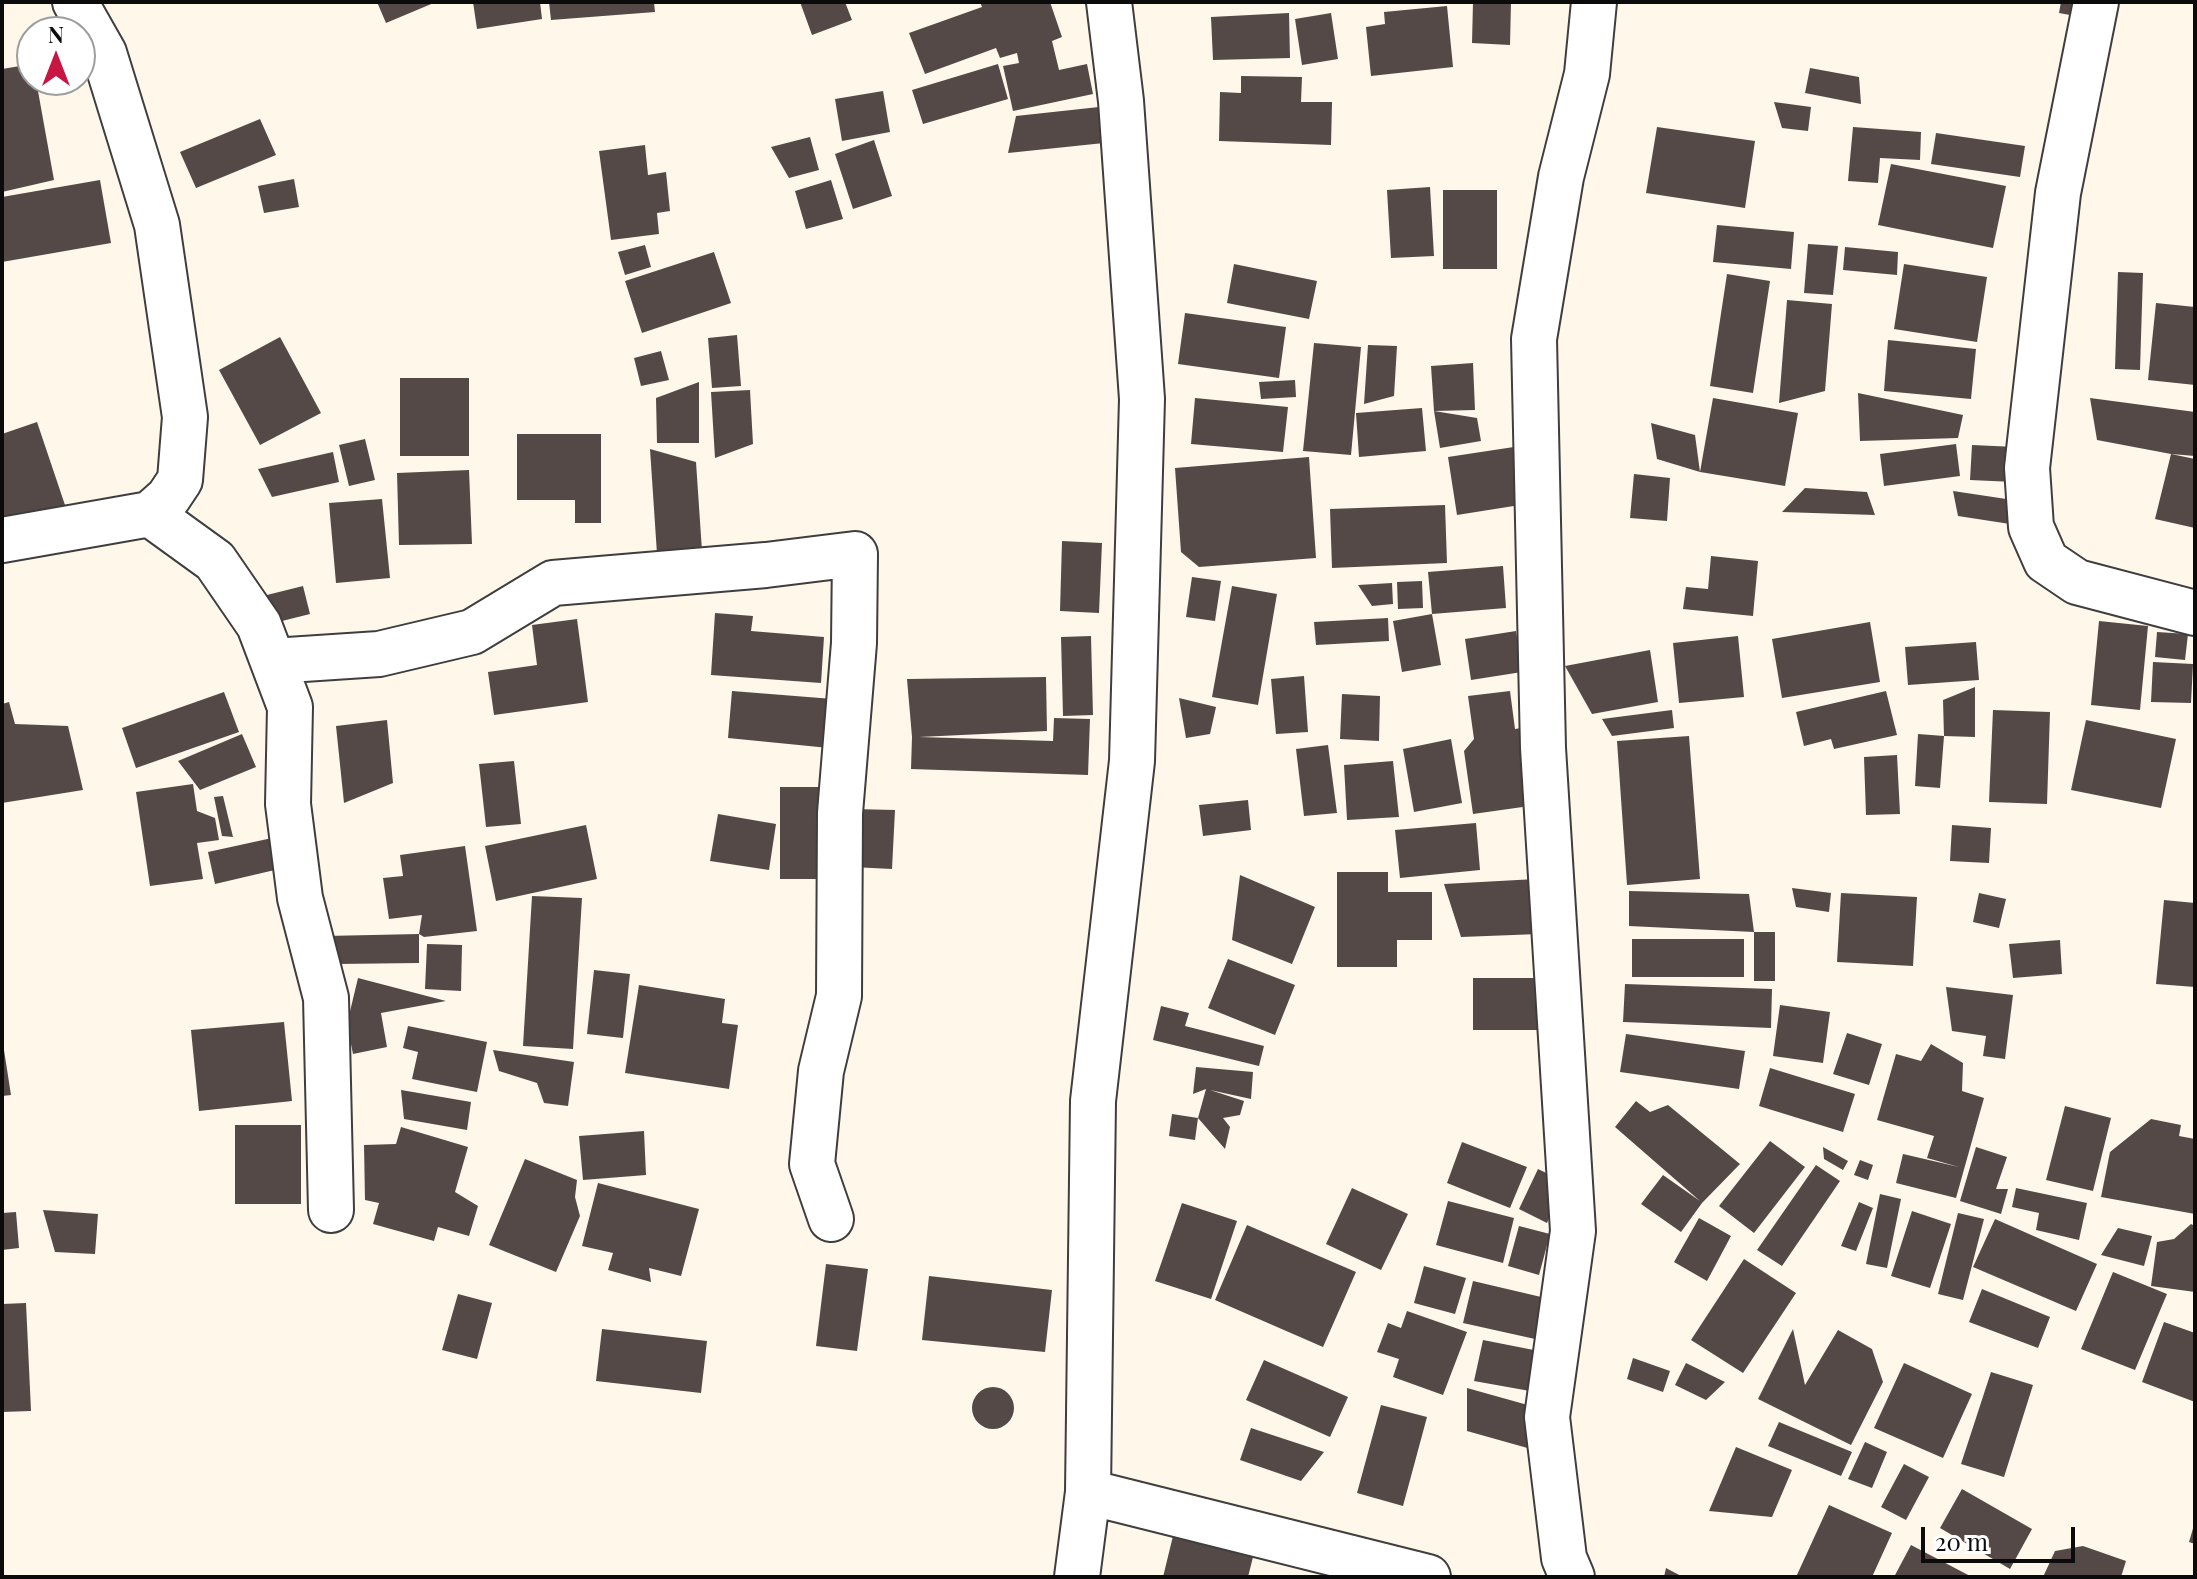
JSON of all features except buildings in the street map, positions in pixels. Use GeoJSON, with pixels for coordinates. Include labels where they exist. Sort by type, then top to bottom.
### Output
{"type":"FeatureCollection","features":[{"type":"Feature","properties":{"kind":"street"},"geometry":{"type":"LineString","coordinates":[[2,540],[150,514],[168,498],[180,480],[185,417],[157,225],[104,53],[75,2]]}},
{"type":"Feature","properties":{"kind":"street"},"geometry":{"type":"LineString","coordinates":[[1077,1577],[1088,1492],[1093,1101],[1132,761],[1142,399],[1121,101],[1109,2]]}},
{"type":"Feature","properties":{"kind":"street"},"geometry":{"type":"LineString","coordinates":[[1572,1577],[1564,1558],[1547,1417],[1573,1231],[1543,748],[1534,339],[1561,177],[1587,74],[1594,2]]}},
{"type":"Feature","properties":{"kind":"street"},"geometry":{"type":"LineString","coordinates":[[2096,2],[2058,193],[2027,468],[2031,527],[2046,561],[2077,582],[2195,613]]}},
{"type":"Feature","properties":{"kind":"street"},"geometry":{"type":"LineString","coordinates":[[150,514],[215,561],[259,625],[290,707],[288,804],[300,898],[326,998],[331,1210]]}},
{"type":"Feature","properties":{"kind":"street"},"geometry":{"type":"LineString","coordinates":[[273,661],[379,654],[472,632],[553,583],[766,565],[855,554],[854,643],[840,813],[839,996],[821,1071],[812,1164],[831,1219]]}},
{"type":"Feature","properties":{"kind":"street"},"geometry":{"type":"LineString","coordinates":[[1088,1492],[1428,1577]]}}]}
